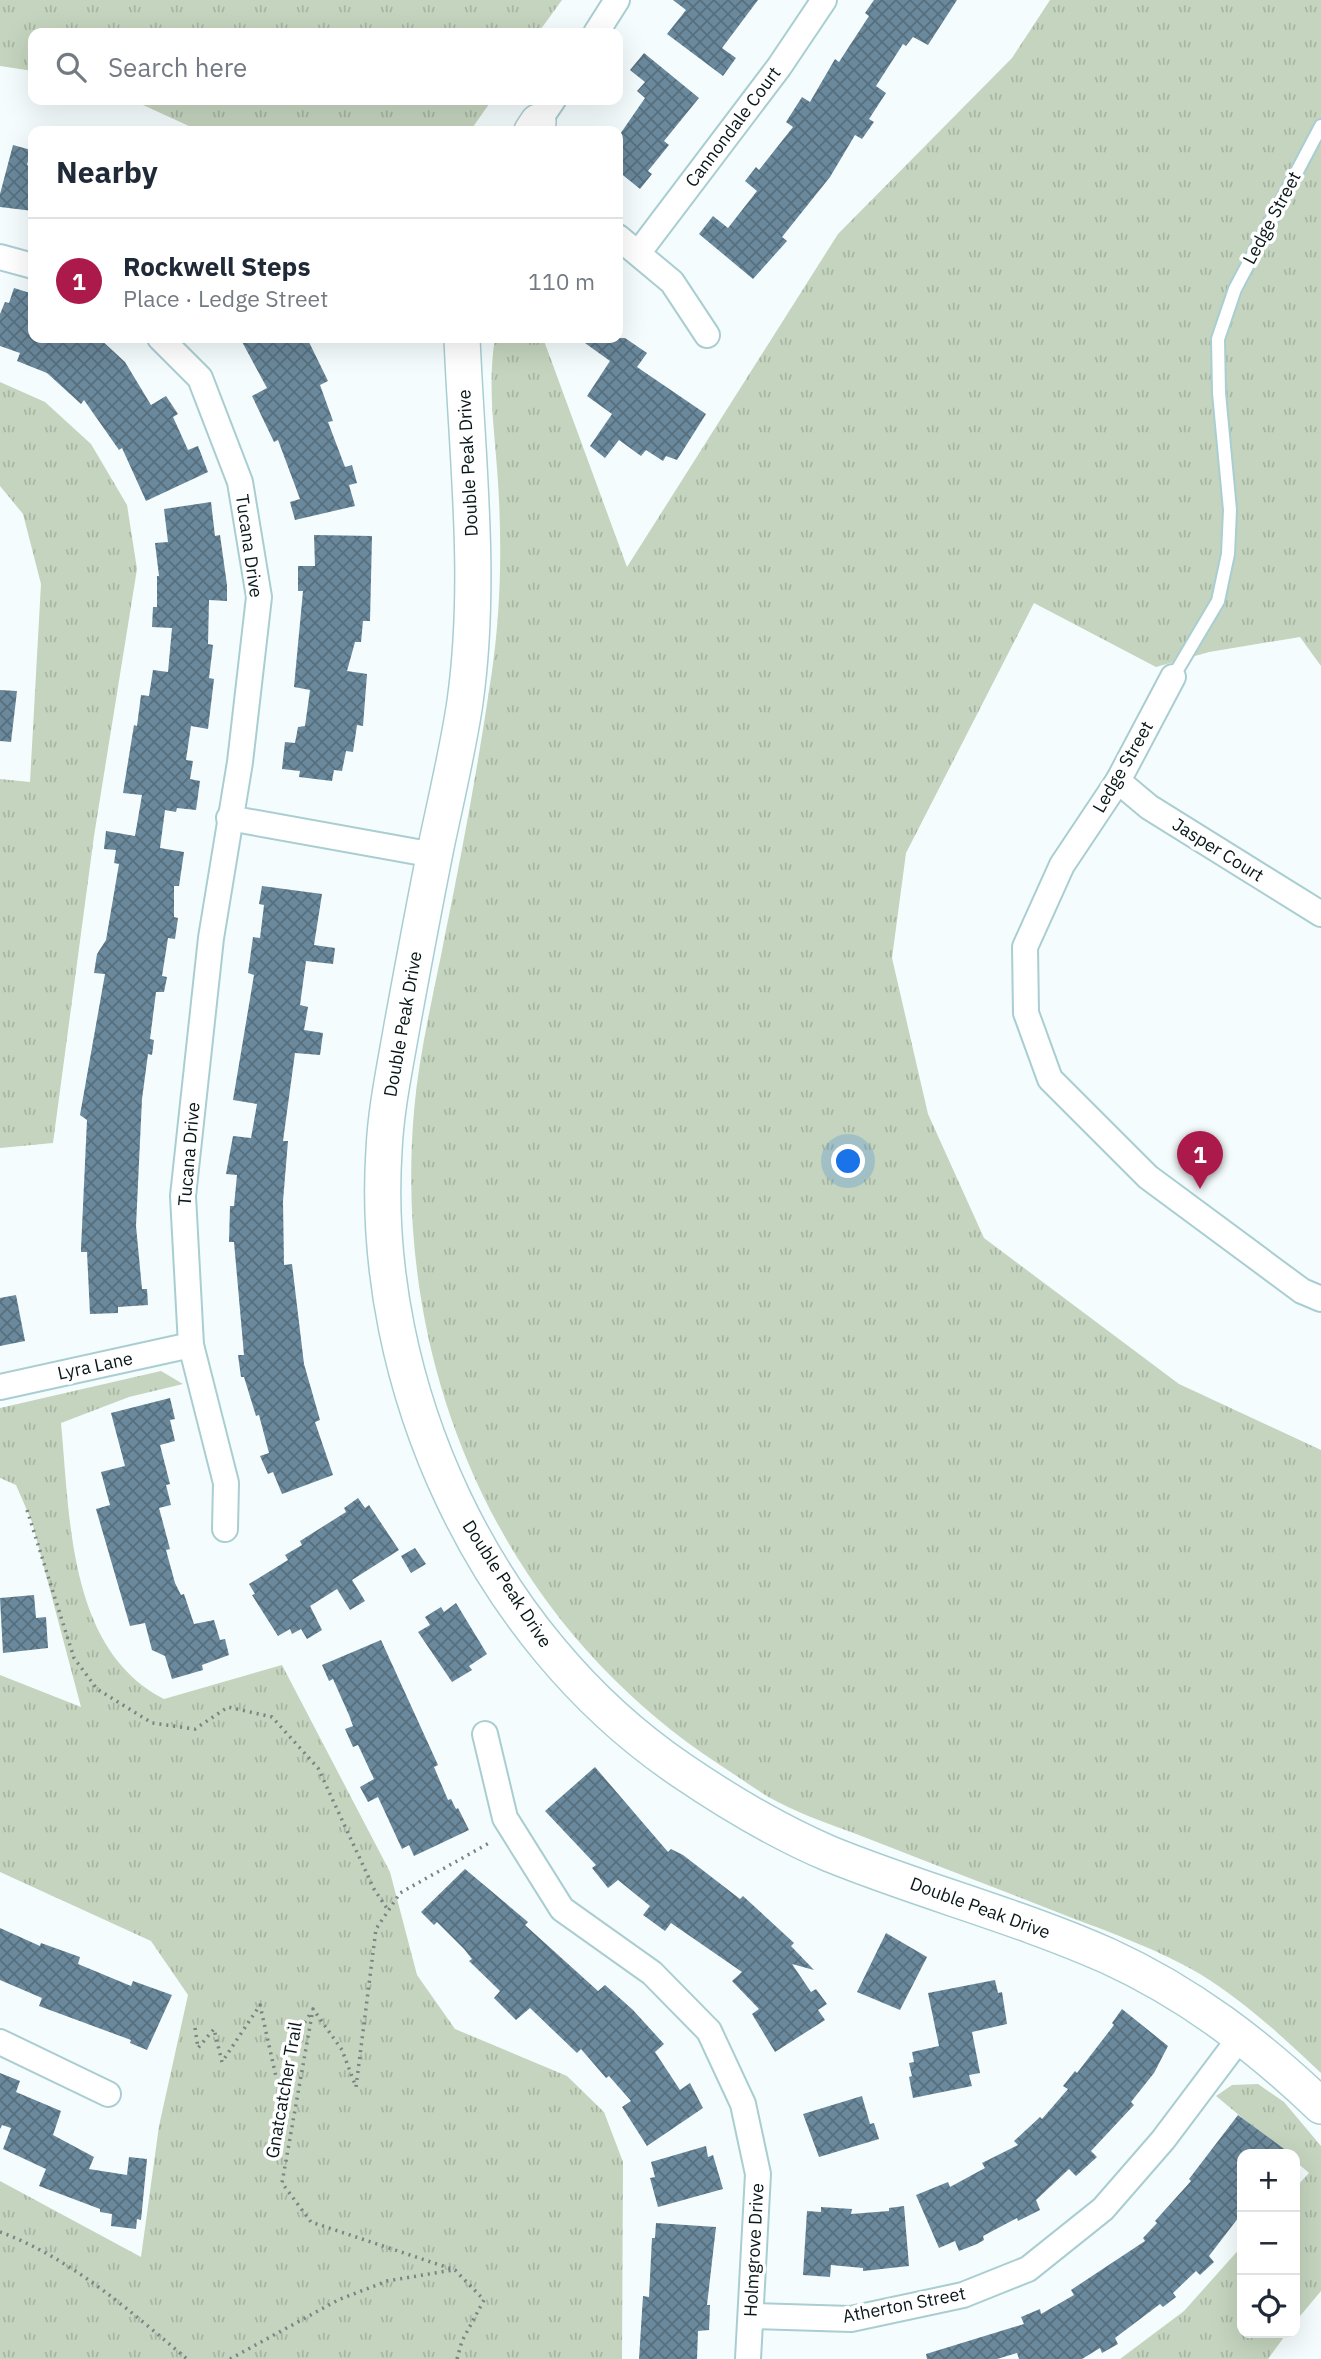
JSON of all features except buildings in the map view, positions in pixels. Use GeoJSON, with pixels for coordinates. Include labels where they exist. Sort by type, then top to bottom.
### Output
{"type":"FeatureCollection","features":[{"type":"Feature","properties":{"kind":"street"},"geometry":{"type":"LineString","coordinates":[[599,28],[617,0]]}},
{"type":"Feature","properties":{"kind":"street","name":"Cannondale Court"},"geometry":{"type":"LineString","coordinates":[[639,252],[779,67],[824,0]]}},
{"type":"Feature","properties":{"kind":"street"},"geometry":{"type":"LineString","coordinates":[[623,241],[672,282],[707,334]]}},
{"type":"Feature","properties":{"kind":"street"},"geometry":{"type":"LineString","coordinates":[[0,257],[28,265]]}},
{"type":"Feature","properties":{"kind":"street","name":"Tucana Drive"},"geometry":{"type":"LineString","coordinates":[[165,343],[200,378],[240,482],[259,597],[240,762],[211,938],[183,1196],[191,1345],[226,1483],[225,1529]]}},
{"type":"Feature","properties":{"kind":"street","name":"Double Peak Drive"},"geometry":{"type":"LineString","coordinates":[[462,343],[473,535],[470,655],[460,732],[434,855],[387,1114],[383,1175],[385,1255],[400,1346],[425,1431],[467,1523],[531,1626],[584,1688],[624,1727],[678,1768],[739,1808],[831,1854],[1112,1958],[1184,1997],[1242,2035],[1321,2106]]}},
{"type":"Feature","properties":{"kind":"street","name":"Ledge Street"},"geometry":{"type":"LineString","coordinates":[[1173,677],[1118,781],[1062,865],[1024,947],[1026,1013],[1050,1079],[1148,1177],[1302,1291],[1321,1299]]}},
{"type":"Feature","properties":{"kind":"street","name":"Jasper Court"},"geometry":{"type":"LineString","coordinates":[[1118,781],[1149,807],[1321,914]]}},
{"type":"Feature","properties":{"kind":"street"},"geometry":{"type":"LineString","coordinates":[[229,818],[434,855]]}},
{"type":"Feature","properties":{"kind":"street","name":"Lyra Lane"},"geometry":{"type":"LineString","coordinates":[[0,1387],[191,1345]]}},
{"type":"Feature","properties":{"kind":"street","name":"Holmgrove Drive"},"geometry":{"type":"LineString","coordinates":[[485,1734],[505,1818],[562,1909],[652,1973],[709,2031],[743,2104],[758,2174],[748,2359]]}},
{"type":"Feature","properties":{"kind":"street","name":"Atherton Street"},"geometry":{"type":"LineString","coordinates":[[751,2316],[851,2319],[963,2295],[1028,2269],[1103,2209],[1163,2140],[1242,2035]]}},
{"type":"Feature","properties":{"kind":"street"},"geometry":{"type":"LineString","coordinates":[[0,2042],[108,2094]]}},
{"type":"Feature","properties":{"kind":"lane","name":"Ledge Street"},"geometry":{"type":"LineString","coordinates":[[1173,677],[1218,601],[1228,554],[1230,510],[1219,393],[1219,339],[1235,289],[1321,126]]}},
{"type":"Feature","properties":{"kind":"path"},"geometry":{"type":"LineString","coordinates":[[27,1510],[74,1658],[97,1689],[152,1723],[195,1729],[228,1707],[272,1717],[318,1768],[374,1889],[388,1910]]}},
{"type":"Feature","properties":{"kind":"path","name":"Gnatcatcher Trail"},"geometry":{"type":"LineString","coordinates":[[313,2009],[342,2050],[356,2087],[376,1929],[400,1893],[491,1842]]}},
{"type":"Feature","properties":{"kind":"path"},"geometry":{"type":"LineString","coordinates":[[195,2028],[198,2048],[214,2029],[222,2062],[260,2005],[279,2090],[286,2052],[313,2009]]}},
{"type":"Feature","properties":{"kind":"path","name":"Gnatcatcher Trail"},"geometry":{"type":"LineString","coordinates":[[313,2009],[282,2183],[311,2222],[455,2270],[484,2300],[462,2341],[457,2359]]}},
{"type":"Feature","properties":{"kind":"path"},"geometry":{"type":"LineString","coordinates":[[0,2232],[21,2240],[96,2285],[187,2359]]}},
{"type":"Feature","properties":{"kind":"path"},"geometry":{"type":"LineString","coordinates":[[230,2359],[338,2300],[387,2281],[455,2270]]}},
{"type":"Feature","properties":{"kind":"green space"},"geometry":{"type":"Polygon","coordinates":[[[0,0],[562,0],[542,28],[28,28],[28,70],[0,66],[0,0]]]}},
{"type":"Feature","properties":{"kind":"green space"},"geometry":{"type":"Polygon","coordinates":[[[1050,0],[1321,0],[1321,666],[1300,637],[1209,652],[1156,667],[1034,603],[906,853],[892,958],[928,1114],[984,1238],[1179,1384],[1321,1450],[1321,2073],[1248,2008],[1184,1965],[1118,1935],[787,1807],[720,1765],[643,1706],[576,1638],[521,1563],[476,1481],[443,1394],[422,1302],[412,1208],[416,1089],[476,771],[497,624],[500,530],[492,392],[494,343],[545,343],[627,567],[838,234],[1012,58],[1050,0]]]}},
{"type":"Feature","properties":{"kind":"green space"},"geometry":{"type":"Polygon","coordinates":[[[143,105],[488,105],[474,126],[189,126],[143,105]]]}},
{"type":"Feature","properties":{"kind":"green space"},"geometry":{"type":"Polygon","coordinates":[[[0,382],[45,402],[91,444],[127,505],[137,569],[94,836],[53,1143],[0,1148],[0,779],[30,782],[41,584],[23,514],[0,486],[0,382]]]}},
{"type":"Feature","properties":{"kind":"green space"},"geometry":{"type":"Polygon","coordinates":[[[161,1371],[183,1384],[129,1397],[61,1423],[72,1539],[80,1578],[92,1615],[109,1648],[132,1677],[164,1699],[282,1665],[390,1872],[417,1975],[455,2029],[567,2076],[604,2112],[623,2162],[622,2359],[0,2359],[0,2181],[141,2257],[159,2126],[188,1995],[151,1941],[0,1872],[0,1675],[81,1707],[32,1522],[16,1485],[0,1478],[0,1408],[161,1371]]]}},
{"type":"Feature","properties":{"kind":"green space"},"geometry":{"type":"Polygon","coordinates":[[[1258,2084],[1284,2102],[1321,2146],[1321,2291],[1300,2316],[1300,2183],[1309,2173],[1300,2165],[1300,2149],[1280,2149],[1216,2096],[1232,2085],[1258,2084]]]}},
{"type":"Feature","properties":{"kind":"green space"},"geometry":{"type":"Polygon","coordinates":[[[1237,2252],[1237,2338],[1283,2338],[1268,2359],[1120,2359],[1184,2311],[1237,2252]]]}},
{"type":"Feature","properties":{"kind":"place","name":"Rockwell Steps"},"geometry":{"type":"Point","coordinates":[1200,1189]}}]}
